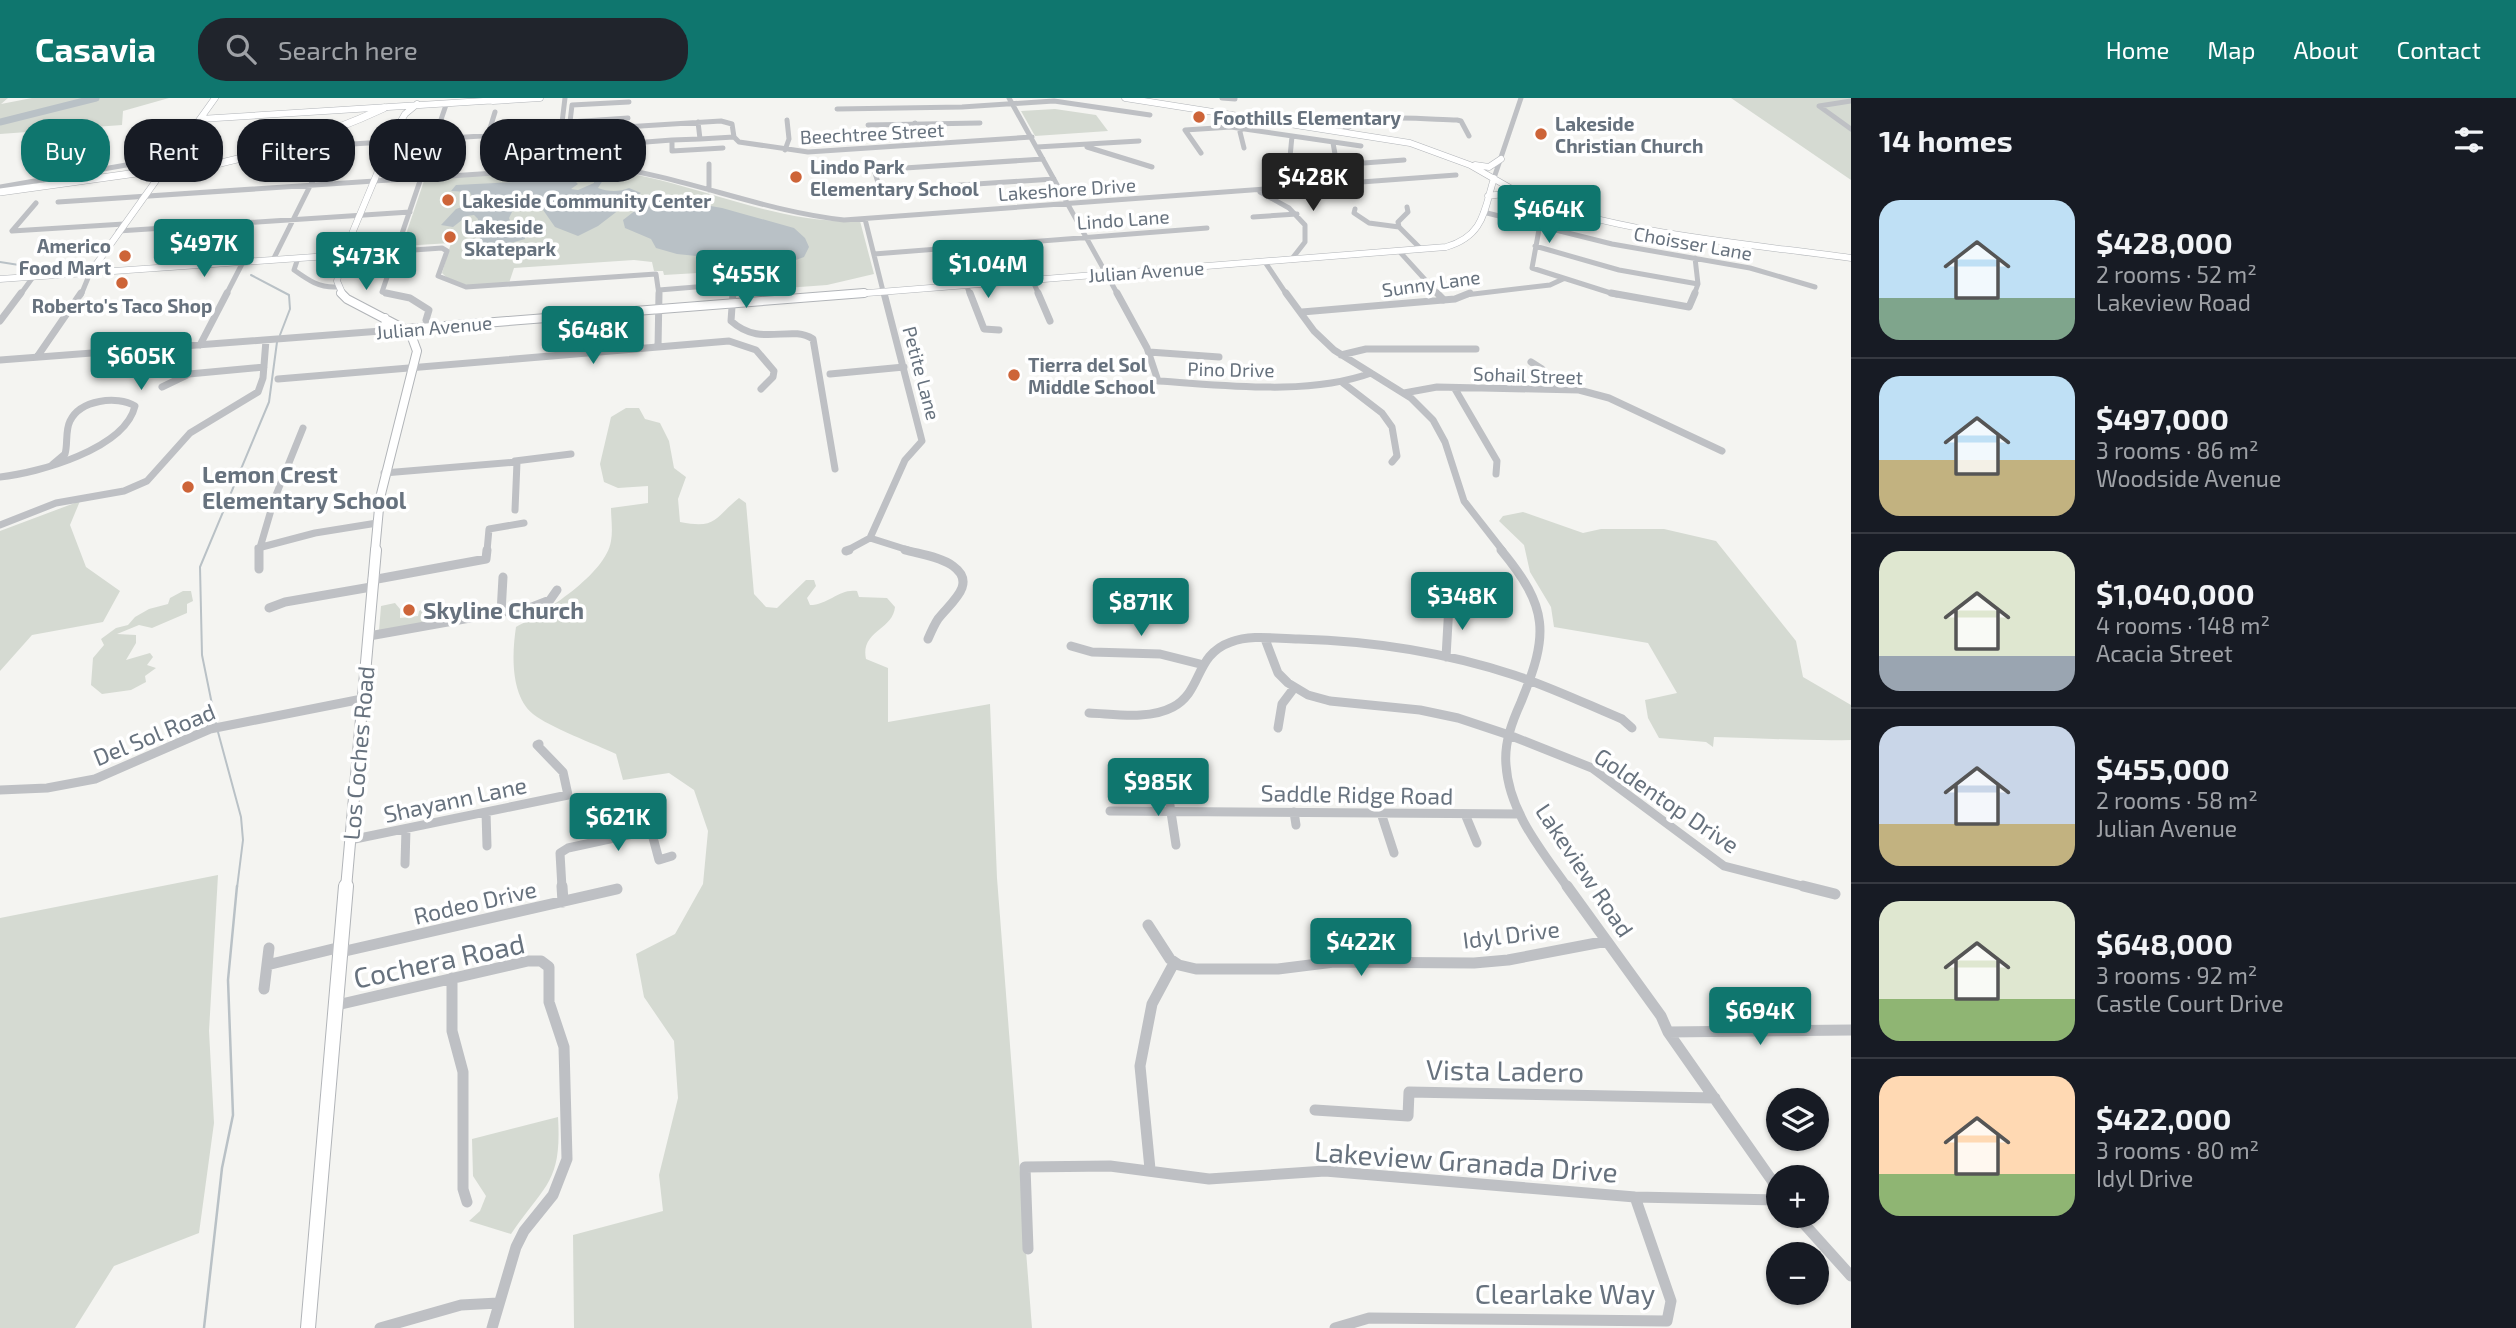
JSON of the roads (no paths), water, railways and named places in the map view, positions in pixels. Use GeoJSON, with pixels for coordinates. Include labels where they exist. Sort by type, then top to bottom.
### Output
{"type":"FeatureCollection","features":[{"type":"Feature","properties":{"kind":"highway"},"geometry":{"type":"LineString","coordinates":[[347,119],[388,105]]}},
{"type":"Feature","properties":{"kind":"highway"},"geometry":{"type":"LineString","coordinates":[[347,119],[355,113],[349,110]]}},
{"type":"Feature","properties":{"kind":"highway"},"geometry":{"type":"LineString","coordinates":[[223,160],[273,150],[372,110]]}},
{"type":"Feature","properties":{"kind":"highway"},"geometry":{"type":"LineString","coordinates":[[0,189],[124,173]]}},
{"type":"Feature","properties":{"kind":"highway"},"geometry":{"type":"LineString","coordinates":[[0,198],[124,181]]}},
{"type":"Feature","properties":{"kind":"main road"},"geometry":{"type":"LineString","coordinates":[[200,119],[215,98]]}},
{"type":"Feature","properties":{"kind":"main road"},"geometry":{"type":"LineString","coordinates":[[388,105],[402,98],[401,103],[414,105]]}},
{"type":"Feature","properties":{"kind":"main road"},"geometry":{"type":"LineString","coordinates":[[200,119],[388,105],[540,98]]}},
{"type":"Feature","properties":{"kind":"main road"},"geometry":{"type":"LineString","coordinates":[[1125,98],[1145,99],[1419,145],[1462,162],[1531,200]]}},
{"type":"Feature","properties":{"kind":"main road"},"geometry":{"type":"LineString","coordinates":[[388,105],[414,105]]}},
{"type":"Feature","properties":{"kind":"main road"},"geometry":{"type":"LineString","coordinates":[[388,105],[405,109],[405,114]]}},
{"type":"Feature","properties":{"kind":"main road"},"geometry":{"type":"LineString","coordinates":[[403,119],[414,105]]}},
{"type":"Feature","properties":{"kind":"main road"},"geometry":{"type":"LineString","coordinates":[[360,108],[372,110]]}},
{"type":"Feature","properties":{"kind":"main road"},"geometry":{"type":"LineString","coordinates":[[337,110],[372,110]]}},
{"type":"Feature","properties":{"kind":"main road"},"geometry":{"type":"LineString","coordinates":[[1462,162],[1489,167],[1501,159]]}},
{"type":"Feature","properties":{"kind":"main road","name":"Julian Avenue"},"geometry":{"type":"LineString","coordinates":[[407,329],[1450,247],[1468,241],[1477,232],[1493,180]]}},
{"type":"Feature","properties":{"kind":"main road"},"geometry":{"type":"LineString","coordinates":[[90,273],[155,182]]}},
{"type":"Feature","properties":{"kind":"main road"},"geometry":{"type":"LineString","coordinates":[[375,182],[344,255],[337,287],[347,299],[407,329]]}},
{"type":"Feature","properties":{"kind":"main road"},"geometry":{"type":"LineString","coordinates":[[1488,196],[1503,194],[1531,200],[1577,216],[1621,226],[1851,258]]}},
{"type":"Feature","properties":{"kind":"main road"},"geometry":{"type":"LineString","coordinates":[[0,279],[344,255]]}},
{"type":"Feature","properties":{"kind":"main road"},"geometry":{"type":"LineString","coordinates":[[379,331],[386,324],[385,318]]}},
{"type":"Feature","properties":{"kind":"main road","name":"Los Coches Road"},"geometry":{"type":"LineString","coordinates":[[308,1328],[377,523],[384,473],[417,345],[407,329]]}},
{"type":"Feature","properties":{"kind":"street"},"geometry":{"type":"LineString","coordinates":[[562,119],[565,98]]}},
{"type":"Feature","properties":{"kind":"street"},"geometry":{"type":"LineString","coordinates":[[970,98],[973,106]]}},
{"type":"Feature","properties":{"kind":"street"},"geometry":{"type":"LineString","coordinates":[[1222,98],[1235,99]]}},
{"type":"Feature","properties":{"kind":"street"},"geometry":{"type":"LineString","coordinates":[[1493,180],[1521,98]]}},
{"type":"Feature","properties":{"kind":"street"},"geometry":{"type":"LineString","coordinates":[[629,100],[628,118],[569,121],[572,105],[629,100]]}},
{"type":"Feature","properties":{"kind":"street"},"geometry":{"type":"LineString","coordinates":[[837,109],[973,106],[1047,100],[1150,115]]}},
{"type":"Feature","properties":{"kind":"street","name":"Pino Drive"},"geometry":{"type":"LineString","coordinates":[[1011,101],[1149,352],[1156,379],[1162,383],[1252,386],[1343,383],[1371,373]]}},
{"type":"Feature","properties":{"kind":"street"},"geometry":{"type":"LineString","coordinates":[[1851,101],[1819,106],[1851,130]]}},
{"type":"Feature","properties":{"kind":"street"},"geometry":{"type":"LineString","coordinates":[[444,119],[450,102]]}},
{"type":"Feature","properties":{"kind":"street"},"geometry":{"type":"LineString","coordinates":[[862,108],[869,128],[915,123],[979,123]]}},
{"type":"Feature","properties":{"kind":"street"},"geometry":{"type":"LineString","coordinates":[[493,119],[495,112]]}},
{"type":"Feature","properties":{"kind":"street"},"geometry":{"type":"LineString","coordinates":[[1124,120],[1130,112]]}},
{"type":"Feature","properties":{"kind":"street"},"geometry":{"type":"LineString","coordinates":[[1244,148],[1238,137],[1245,116]]}},
{"type":"Feature","properties":{"kind":"street"},"geometry":{"type":"LineString","coordinates":[[785,150],[789,139],[787,120]]}},
{"type":"Feature","properties":{"kind":"street"},"geometry":{"type":"LineString","coordinates":[[1396,120],[1401,129]]}},
{"type":"Feature","properties":{"kind":"street"},"geometry":{"type":"LineString","coordinates":[[1344,131],[1356,121],[1461,121],[1469,136]]}},
{"type":"Feature","properties":{"kind":"street"},"geometry":{"type":"LineString","coordinates":[[698,122],[700,139]]}},
{"type":"Feature","properties":{"kind":"street"},"geometry":{"type":"LineString","coordinates":[[646,126],[729,122],[732,124],[734,137],[646,142]]}},
{"type":"Feature","properties":{"kind":"street"},"geometry":{"type":"LineString","coordinates":[[915,123],[924,144]]}},
{"type":"Feature","properties":{"kind":"street"},"geometry":{"type":"LineString","coordinates":[[1202,153],[1185,130],[1239,128],[1361,146]]}},
{"type":"Feature","properties":{"kind":"street"},"geometry":{"type":"LineString","coordinates":[[1290,157],[1292,136]]}},
{"type":"Feature","properties":{"kind":"street","name":"Beechtree Street"},"geometry":{"type":"LineString","coordinates":[[734,137],[739,142],[810,152],[1031,137]]}},
{"type":"Feature","properties":{"kind":"street"},"geometry":{"type":"LineString","coordinates":[[672,140],[672,154],[723,148]]}},
{"type":"Feature","properties":{"kind":"street"},"geometry":{"type":"LineString","coordinates":[[1037,147],[1139,141]]}},
{"type":"Feature","properties":{"kind":"street"},"geometry":{"type":"LineString","coordinates":[[273,260],[332,145],[369,143]]}},
{"type":"Feature","properties":{"kind":"street"},"geometry":{"type":"LineString","coordinates":[[1333,143],[1338,165],[1353,184]]}},
{"type":"Feature","properties":{"kind":"street"},"geometry":{"type":"LineString","coordinates":[[1082,145],[1152,167]]}},
{"type":"Feature","properties":{"kind":"street"},"geometry":{"type":"LineString","coordinates":[[874,170],[1043,159]]}},
{"type":"Feature","properties":{"kind":"street"},"geometry":{"type":"LineString","coordinates":[[871,160],[882,190],[1054,178]]}},
{"type":"Feature","properties":{"kind":"street"},"geometry":{"type":"LineString","coordinates":[[1338,165],[1404,160]]}},
{"type":"Feature","properties":{"kind":"street"},"geometry":{"type":"LineString","coordinates":[[709,164],[709,190]]}},
{"type":"Feature","properties":{"kind":"street"},"geometry":{"type":"LineString","coordinates":[[0,189],[124,167]]}},
{"type":"Feature","properties":{"kind":"street","name":"Lakeshore Drive"},"geometry":{"type":"LineString","coordinates":[[646,175],[804,216],[865,219],[1457,175]]}},
{"type":"Feature","properties":{"kind":"street","name":"Lakeshore Drive"},"geometry":{"type":"LineString","coordinates":[[58,202],[369,180]]}},
{"type":"Feature","properties":{"kind":"street"},"geometry":{"type":"LineString","coordinates":[[420,182],[382,292],[421,303],[429,310],[426,320]]}},
{"type":"Feature","properties":{"kind":"street"},"geometry":{"type":"LineString","coordinates":[[1257,191],[1297,214],[1307,233],[1305,242],[1291,260]]}},
{"type":"Feature","properties":{"kind":"street"},"geometry":{"type":"LineString","coordinates":[[36,203],[12,231],[124,223]]}},
{"type":"Feature","properties":{"kind":"street"},"geometry":{"type":"LineString","coordinates":[[1399,227],[1398,222],[1408,212],[1406,208]]}},
{"type":"Feature","properties":{"kind":"street"},"geometry":{"type":"LineString","coordinates":[[1355,209],[1354,213],[1368,222],[1399,227],[1421,249]]}},
{"type":"Feature","properties":{"kind":"street"},"geometry":{"type":"LineString","coordinates":[[118,231],[410,212]]}},
{"type":"Feature","properties":{"kind":"street","name":"Choisser Lane"},"geometry":{"type":"LineString","coordinates":[[1483,212],[1612,244],[1750,268],[1815,287]]}},
{"type":"Feature","properties":{"kind":"street"},"geometry":{"type":"LineString","coordinates":[[1253,218],[1297,214]]}},
{"type":"Feature","properties":{"kind":"street","name":"Petite Lane"},"geometry":{"type":"LineString","coordinates":[[865,219],[922,440],[905,460],[870,538]]}},
{"type":"Feature","properties":{"kind":"street"},"geometry":{"type":"LineString","coordinates":[[1540,224],[1532,268],[1618,295],[1688,307],[1698,284],[1695,258]]}},
{"type":"Feature","properties":{"kind":"street","name":"Lindo Lane"},"geometry":{"type":"LineString","coordinates":[[874,254],[1207,228]]}},
{"type":"Feature","properties":{"kind":"street"},"geometry":{"type":"LineString","coordinates":[[1535,246],[1619,270],[1698,284]]}},
{"type":"Feature","properties":{"kind":"street"},"geometry":{"type":"LineString","coordinates":[[344,255],[398,248],[434,248],[447,251],[438,271],[442,279],[460,286],[656,274],[659,290],[658,347]]}},
{"type":"Feature","properties":{"kind":"street"},"geometry":{"type":"LineString","coordinates":[[1399,251],[1444,300]]}},
{"type":"Feature","properties":{"kind":"street"},"geometry":{"type":"LineString","coordinates":[[298,258],[293,270],[320,287],[337,287]]}},
{"type":"Feature","properties":{"kind":"street"},"geometry":{"type":"LineString","coordinates":[[200,345],[243,262]]}},
{"type":"Feature","properties":{"kind":"street","name":"Lakeview Road"},"geometry":{"type":"LineString","coordinates":[[1265,262],[1323,340],[1341,355],[1404,393],[1433,419],[1444,436],[1463,503],[1526,583],[1537,608],[1542,638],[1539,658],[1505,751],[1508,776],[1520,814],[1534,840],[1661,1016],[1668,1032],[1766,1172]]}},
{"type":"Feature","properties":{"kind":"street"},"geometry":{"type":"LineString","coordinates":[[37,356],[80,296],[90,273]]}},
{"type":"Feature","properties":{"kind":"street"},"geometry":{"type":"LineString","coordinates":[[0,321],[33,277]]}},
{"type":"Feature","properties":{"kind":"street"},"geometry":{"type":"LineString","coordinates":[[1032,279],[1050,321]]}},
{"type":"Feature","properties":{"kind":"street","name":"Sunny Lane"},"geometry":{"type":"LineString","coordinates":[[1302,312],[1444,300],[1469,293],[1550,285],[1563,279]]}},
{"type":"Feature","properties":{"kind":"street"},"geometry":{"type":"LineString","coordinates":[[659,290],[732,282],[734,303],[731,307],[731,321],[754,335],[805,335],[813,339],[835,469]]}},
{"type":"Feature","properties":{"kind":"street"},"geometry":{"type":"LineString","coordinates":[[966,284],[984,329],[999,330]]}},
{"type":"Feature","properties":{"kind":"street","name":"Julian Avenue"},"geometry":{"type":"LineString","coordinates":[[0,360],[407,329]]}},
{"type":"Feature","properties":{"kind":"street"},"geometry":{"type":"LineString","coordinates":[[0,525],[56,503],[119,492],[144,483],[155,475],[190,433],[256,394],[262,383],[266,340]]}},
{"type":"Feature","properties":{"kind":"street"},"geometry":{"type":"LineString","coordinates":[[278,379],[729,341],[745,345],[761,354],[774,371],[773,377],[761,390]]}},
{"type":"Feature","properties":{"kind":"street"},"geometry":{"type":"LineString","coordinates":[[1341,355],[1366,349],[1476,349]]}},
{"type":"Feature","properties":{"kind":"street"},"geometry":{"type":"LineString","coordinates":[[1149,352],[1219,357]]}},
{"type":"Feature","properties":{"kind":"street"},"geometry":{"type":"LineString","coordinates":[[1531,362],[1542,369],[1557,389]]}},
{"type":"Feature","properties":{"kind":"street"},"geometry":{"type":"LineString","coordinates":[[162,387],[189,374],[264,367]]}},
{"type":"Feature","properties":{"kind":"street"},"geometry":{"type":"LineString","coordinates":[[830,374],[904,367]]}},
{"type":"Feature","properties":{"kind":"street"},"geometry":{"type":"LineString","coordinates":[[1343,383],[1382,413],[1392,427],[1397,456],[1392,462]]}},
{"type":"Feature","properties":{"kind":"street","name":"Sohail Street"},"geometry":{"type":"LineString","coordinates":[[1404,393],[1426,388],[1579,390],[1609,398],[1722,451]]}},
{"type":"Feature","properties":{"kind":"street"},"geometry":{"type":"LineString","coordinates":[[1455,389],[1497,461],[1496,474]]}},
{"type":"Feature","properties":{"kind":"street"},"geometry":{"type":"LineString","coordinates":[[0,477],[52,465],[108,439],[134,411],[135,406],[125,400],[116,399],[79,412],[70,421],[65,454],[52,465]]}},
{"type":"Feature","properties":{"kind":"street"},"geometry":{"type":"LineString","coordinates":[[259,569],[256,562],[258,548],[303,428]]}},
{"type":"Feature","properties":{"kind":"street"},"geometry":{"type":"LineString","coordinates":[[384,473],[570,454]]}},
{"type":"Feature","properties":{"kind":"street"},"geometry":{"type":"LineString","coordinates":[[513,461],[519,463],[515,510]]}},
{"type":"Feature","properties":{"kind":"street"},"geometry":{"type":"LineString","coordinates":[[258,548],[315,533],[377,523]]}},
{"type":"Feature","properties":{"kind":"street"},"geometry":{"type":"LineString","coordinates":[[269,608],[285,602],[486,559],[489,529],[524,523]]}},
{"type":"Feature","properties":{"kind":"street"},"geometry":{"type":"LineString","coordinates":[[846,551],[870,538],[951,565],[963,578],[964,586],[959,596],[937,621],[928,639]]}},
{"type":"Feature","properties":{"kind":"street"},"geometry":{"type":"LineString","coordinates":[[501,613],[503,577]]}},
{"type":"Feature","properties":{"kind":"street"},"geometry":{"type":"LineString","coordinates":[[369,636],[543,604],[557,590]]}},
{"type":"Feature","properties":{"kind":"street"},"geometry":{"type":"LineString","coordinates":[[1446,657],[1449,605]]}},
{"type":"Feature","properties":{"kind":"street"},"geometry":{"type":"LineString","coordinates":[[1089,713],[1147,713],[1172,708],[1191,691],[1200,664],[1208,654],[1224,644],[1243,639],[1265,639],[1362,642],[1446,657],[1530,681],[1622,719],[1632,728]]}},
{"type":"Feature","properties":{"kind":"street","name":"Goldentop Drive"},"geometry":{"type":"LineString","coordinates":[[1265,639],[1274,667],[1294,688],[1323,700],[1420,710],[1458,718],[1509,735],[1592,768],[1724,866],[1835,894]]}},
{"type":"Feature","properties":{"kind":"street"},"geometry":{"type":"LineString","coordinates":[[1071,646],[1092,652],[1160,654],[1200,664]]}},
{"type":"Feature","properties":{"kind":"street"},"geometry":{"type":"LineString","coordinates":[[1278,728],[1282,704],[1294,688]]}},
{"type":"Feature","properties":{"kind":"street","name":"Del Sol Road"},"geometry":{"type":"LineString","coordinates":[[0,790],[47,788],[95,779],[210,729],[362,699]]}},
{"type":"Feature","properties":{"kind":"street","name":"Shayann Lane"},"geometry":{"type":"LineString","coordinates":[[350,840],[568,795],[568,781],[564,771],[537,745],[539,744]]}},
{"type":"Feature","properties":{"kind":"street"},"geometry":{"type":"LineString","coordinates":[[1167,786],[1176,845]]}},
{"type":"Feature","properties":{"kind":"street","name":"Saddle Ridge Road"},"geometry":{"type":"LineString","coordinates":[[1110,811],[1520,814]]}},
{"type":"Feature","properties":{"kind":"street"},"geometry":{"type":"LineString","coordinates":[[486,812],[487,846]]}},
{"type":"Feature","properties":{"kind":"street"},"geometry":{"type":"LineString","coordinates":[[1293,812],[1296,825]]}},
{"type":"Feature","properties":{"kind":"street"},"geometry":{"type":"LineString","coordinates":[[1381,813],[1394,853]]}},
{"type":"Feature","properties":{"kind":"street"},"geometry":{"type":"LineString","coordinates":[[1465,814],[1477,844]]}},
{"type":"Feature","properties":{"kind":"street"},"geometry":{"type":"LineString","coordinates":[[405,864],[406,829]]}},
{"type":"Feature","properties":{"kind":"street"},"geometry":{"type":"LineString","coordinates":[[563,902],[560,853],[568,848],[651,830],[659,860],[672,856]]}},
{"type":"Feature","properties":{"kind":"street","name":"Rodeo Drive"},"geometry":{"type":"LineString","coordinates":[[267,965],[617,889]]}},
{"type":"Feature","properties":{"kind":"street"},"geometry":{"type":"LineString","coordinates":[[1148,925],[1174,963],[1152,1004],[1140,1066],[1150,1169]]}},
{"type":"Feature","properties":{"kind":"street","name":"Idyl Drive"},"geometry":{"type":"LineString","coordinates":[[1174,963],[1196,969],[1257,969],[1334,962],[1474,963],[1508,960],[1607,941]]}},
{"type":"Feature","properties":{"kind":"street"},"geometry":{"type":"LineString","coordinates":[[264,989],[269,948]]}},
{"type":"Feature","properties":{"kind":"street","name":"Cochera Road"},"geometry":{"type":"LineString","coordinates":[[337,1005],[531,961],[544,962],[549,967],[549,1002],[564,1047],[568,1155],[558,1187],[519,1241],[498,1303]]}},
{"type":"Feature","properties":{"kind":"street"},"geometry":{"type":"LineString","coordinates":[[452,978],[452,1031],[463,1069],[463,1189],[467,1202]]}},
{"type":"Feature","properties":{"kind":"street"},"geometry":{"type":"LineString","coordinates":[[1668,1032],[1851,1030]]}},
{"type":"Feature","properties":{"kind":"street","name":"Vista Ladero"},"geometry":{"type":"LineString","coordinates":[[1315,1110],[1408,1116],[1409,1092],[1715,1098]]}},
{"type":"Feature","properties":{"kind":"street","name":"Lakeview Granada Drive"},"geometry":{"type":"LineString","coordinates":[[1028,1249],[1025,1167],[1110,1166],[1150,1169],[1209,1179],[1325,1171],[1634,1198],[1766,1200]]}},
{"type":"Feature","properties":{"kind":"street","name":"Clearlake Way"},"geometry":{"type":"LineString","coordinates":[[1335,1328],[1369,1318],[1667,1321],[1671,1301],[1634,1198]]}},
{"type":"Feature","properties":{"kind":"street"},"geometry":{"type":"LineString","coordinates":[[1808,1228],[1851,1276]]}},
{"type":"Feature","properties":{"kind":"street"},"geometry":{"type":"LineString","coordinates":[[380,1328],[461,1304],[498,1303],[492,1328]]}},
{"type":"Feature","properties":{"kind":"waterway"},"geometry":{"type":"LineString","coordinates":[[0,122],[96,98]]}},
{"type":"Feature","properties":{"kind":"waterway"},"geometry":{"type":"LineString","coordinates":[[0,262],[19,265]]}},
{"type":"Feature","properties":{"kind":"waterway"},"geometry":{"type":"LineString","coordinates":[[251,275],[289,295],[290,309],[280,335]]}},
{"type":"Feature","properties":{"kind":"waterway"},"geometry":{"type":"LineString","coordinates":[[216,724],[202,655],[200,567],[269,402],[277,342]]}},
{"type":"Feature","properties":{"kind":"waterway"},"geometry":{"type":"LineString","coordinates":[[218,732],[241,817],[243,840],[237,888]]}},
{"type":"Feature","properties":{"kind":"waterway"},"geometry":{"type":"LineString","coordinates":[[204,1328],[222,1168],[233,1115],[228,980],[237,886]]}},
{"type":"Feature","properties":{"kind":"place","name":"Foothills Elementary"},"geometry":{"type":"Point","coordinates":[1199,117]}},
{"type":"Feature","properties":{"kind":"place","name":"Lakeside Christian Church"},"geometry":{"type":"Point","coordinates":[1541,134]}},
{"type":"Feature","properties":{"kind":"place","name":"Lindo Park Elementary School"},"geometry":{"type":"Point","coordinates":[796,177]}},
{"type":"Feature","properties":{"kind":"place","name":"Lakeside Community Center"},"geometry":{"type":"Point","coordinates":[448,200]}},
{"type":"Feature","properties":{"kind":"place","name":"Lakeside Skatepark"},"geometry":{"type":"Point","coordinates":[450,237]}},
{"type":"Feature","properties":{"kind":"place","name":"Americo Food Mart"},"geometry":{"type":"Point","coordinates":[125,256]}},
{"type":"Feature","properties":{"kind":"place","name":"Roberto's Taco Shop"},"geometry":{"type":"Point","coordinates":[122,283]}},
{"type":"Feature","properties":{"kind":"place","name":"Tierra del Sol Middle School"},"geometry":{"type":"Point","coordinates":[1014,375]}},
{"type":"Feature","properties":{"kind":"place","name":"Lemon Crest Elementary School"},"geometry":{"type":"Point","coordinates":[188,487]}},
{"type":"Feature","properties":{"kind":"place","name":"Skyline Church"},"geometry":{"type":"Point","coordinates":[409,610]}}]}
